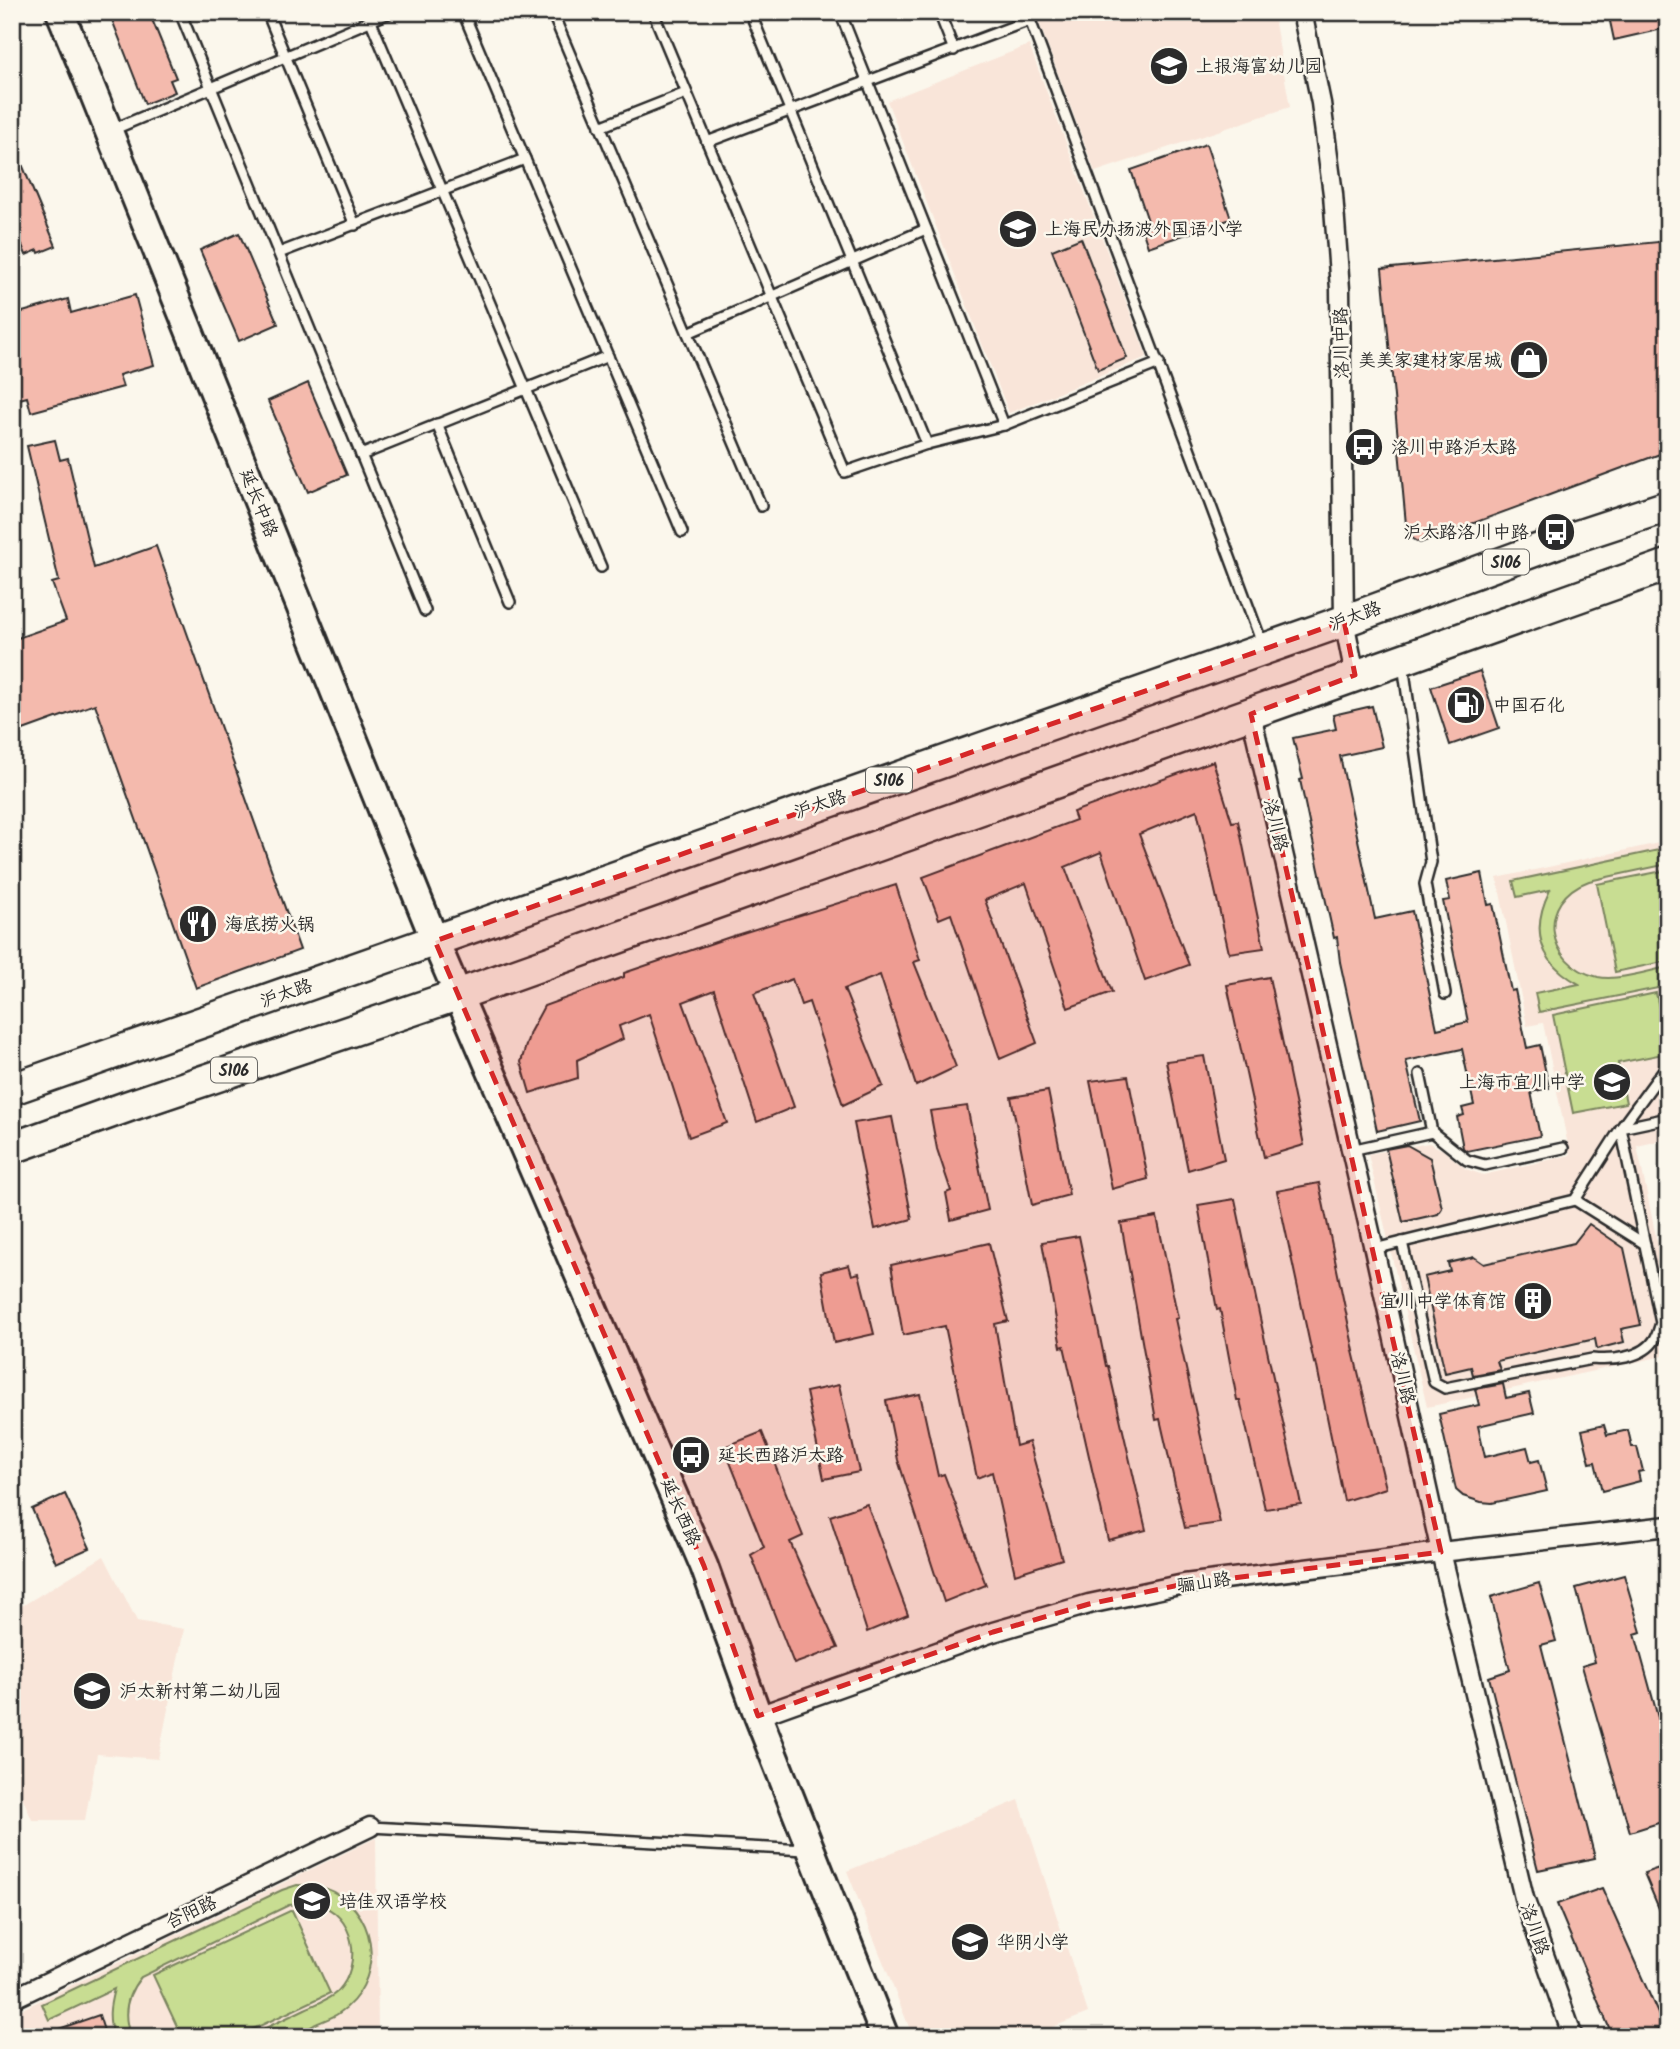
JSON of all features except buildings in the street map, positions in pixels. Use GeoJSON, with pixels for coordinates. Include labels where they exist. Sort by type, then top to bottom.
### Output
{"type":"FeatureCollection","features":[{"type":"Feature","properties":{"kind":"main road","name":"沪太路"},"geometry":{"type":"LineString","coordinates":[[12,1089],[1344,621],[1556,543],[1668,506]]}},
{"type":"Feature","properties":{"kind":"main road","name":"S106"},"geometry":{"type":"LineString","coordinates":[[12,1147],[457,995],[1668,565]]}},
{"type":"Feature","properties":{"kind":"street","name":"延长中路"},"geometry":{"type":"LineString","coordinates":[[60,12],[457,995]]}},
{"type":"Feature","properties":{"kind":"street","name":"洛川中路"},"geometry":{"type":"LineString","coordinates":[[1302,12],[1322,116],[1333,194],[1339,275],[1344,621],[1355,675]]}},
{"type":"Feature","properties":{"kind":"street","name":"洛川路"},"geometry":{"type":"LineString","coordinates":[[1251,714],[1441,1552],[1524,1898],[1573,2037]]}},
{"type":"Feature","properties":{"kind":"street","name":"延长西路"},"geometry":{"type":"LineString","coordinates":[[457,995],[705,1566],[758,1716],[885,2037]]}},
{"type":"Feature","properties":{"kind":"street","name":"骊山路"},"geometry":{"type":"LineString","coordinates":[[758,1716],[993,1632],[1089,1604],[1184,1584],[1668,1526]]}},
{"type":"Feature","properties":{"kind":"street","name":"合阳路"},"geometry":{"type":"LineString","coordinates":[[12,1999],[370,1827]]}},
{"type":"Feature","properties":{"kind":"lane"},"geometry":{"type":"LineString","coordinates":[[180,12],[425,611]]}},
{"type":"Feature","properties":{"kind":"lane"},"geometry":{"type":"LineString","coordinates":[[267,12],[355,225]]}},
{"type":"Feature","properties":{"kind":"lane"},"geometry":{"type":"LineString","coordinates":[[109,131],[285,57],[369,17],[391,12]]}},
{"type":"Feature","properties":{"kind":"lane"},"geometry":{"type":"LineString","coordinates":[[463,12],[682,532]]}},
{"type":"Feature","properties":{"kind":"lane"},"geometry":{"type":"LineString","coordinates":[[552,12],[761,506]]}},
{"type":"Feature","properties":{"kind":"lane"},"geometry":{"type":"LineString","coordinates":[[653,12],[845,472],[927,444],[1004,425],[1159,363]]}},
{"type":"Feature","properties":{"kind":"lane"},"geometry":{"type":"LineString","coordinates":[[750,12],[927,444]]}},
{"type":"Feature","properties":{"kind":"lane"},"geometry":{"type":"LineString","coordinates":[[840,12],[1004,425]]}},
{"type":"Feature","properties":{"kind":"lane"},"geometry":{"type":"LineString","coordinates":[[939,12],[954,50]]}},
{"type":"Feature","properties":{"kind":"lane"},"geometry":{"type":"LineString","coordinates":[[707,142],[954,50],[1028,16],[1264,648]]}},
{"type":"Feature","properties":{"kind":"lane"},"geometry":{"type":"LineString","coordinates":[[369,17],[601,567]]}},
{"type":"Feature","properties":{"kind":"lane"},"geometry":{"type":"LineString","coordinates":[[600,127],[686,93]]}},
{"type":"Feature","properties":{"kind":"lane"},"geometry":{"type":"LineString","coordinates":[[279,253],[525,159]]}},
{"type":"Feature","properties":{"kind":"lane"},"geometry":{"type":"LineString","coordinates":[[688,333],[926,229]]}},
{"type":"Feature","properties":{"kind":"lane"},"geometry":{"type":"LineString","coordinates":[[361,455],[608,356]]}},
{"type":"Feature","properties":{"kind":"lane"},"geometry":{"type":"LineString","coordinates":[[437,424],[510,602]]}},
{"type":"Feature","properties":{"kind":"lane"},"geometry":{"type":"LineString","coordinates":[[1403,659],[1431,862],[1425,884],[1445,994]]}},
{"type":"Feature","properties":{"kind":"lane"},"geometry":{"type":"LineString","coordinates":[[1374,1249],[1575,1200],[1621,1128],[1668,1064]]}},
{"type":"Feature","properties":{"kind":"lane"},"geometry":{"type":"LineString","coordinates":[[1420,1074],[1432,1132],[1467,1160],[1485,1166],[1563,1148]]}},
{"type":"Feature","properties":{"kind":"lane"},"geometry":{"type":"LineString","coordinates":[[1621,1128],[1668,1118]]}},
{"type":"Feature","properties":{"kind":"lane"},"geometry":{"type":"LineString","coordinates":[[1402,1242],[1434,1382],[1445,1388],[1592,1359],[1606,1360],[1642,1352],[1655,1340],[1661,1323],[1621,1128]]}},
{"type":"Feature","properties":{"kind":"lane"},"geometry":{"type":"LineString","coordinates":[[1351,1150],[1432,1132]]}},
{"type":"Feature","properties":{"kind":"lane"},"geometry":{"type":"LineString","coordinates":[[1575,1200],[1645,1244]]}},
{"type":"Feature","properties":{"kind":"lane"},"geometry":{"type":"LineString","coordinates":[[370,1827],[812,1850]]}},
{"type":"Feature","properties":{"kind":"highlighted area"},"geometry":{"type":"Polygon","coordinates":[[[1344,621],[1355,675],[1251,714],[1441,1552],[1184,1584],[1089,1604],[993,1632],[758,1716],[704,1566],[435,941],[1344,621]]]}},
{"type":"Feature","properties":{"kind":"shaded area","name":"上报海富幼儿园"},"geometry":{"type":"Polygon","coordinates":[[[1035,12],[1273,12],[1290,107],[1095,172],[1035,12]]]}},
{"type":"Feature","properties":{"kind":"shaded area","name":"上海民办扬波外国语小学"},"geometry":{"type":"Polygon","coordinates":[[[1029,45],[1147,357],[1009,413],[887,101],[1029,45]]]}},
{"type":"Feature","properties":{"kind":"shaded area","name":"上海市宜川中学"},"geometry":{"type":"Polygon","coordinates":[[[1668,841],[1668,1139],[1637,1146],[1668,1294],[1668,1355],[1427,1407],[1368,1154],[1429,1143],[1443,1150],[1466,1169],[1483,1175],[1570,1155],[1543,1023],[1527,1026],[1497,878],[1668,841]]]}},
{"type":"Feature","properties":{"kind":"shaded area","name":"沪太新村第二幼儿园"},"geometry":{"type":"Polygon","coordinates":[[[104,1556],[137,1621],[184,1629],[158,1759],[97,1754],[85,1820],[32,1820],[12,1772],[12,1612],[104,1556]]]}},
{"type":"Feature","properties":{"kind":"shaded area","name":"华阴小学"},"geometry":{"type":"Polygon","coordinates":[[[1019,1800],[1088,2013],[1028,2037],[913,2037],[847,1871],[1019,1800]]]}},
{"type":"Feature","properties":{"kind":"shaded area","name":"培佳双语学校"},"geometry":{"type":"Polygon","coordinates":[[[376,1838],[378,2037],[12,2037],[12,2014],[376,1838]]]}},
{"type":"Feature","properties":{"kind":"green space"},"geometry":{"type":"Polygon","coordinates":[[[1668,848],[1668,864],[1589,881],[1572,890],[1561,902],[1555,917],[1554,932],[1558,946],[1567,960],[1580,970],[1598,977],[1615,978],[1668,967],[1668,986],[1539,1012],[1535,993],[1579,984],[1555,966],[1542,944],[1540,918],[1550,890],[1517,897],[1513,881],[1668,848]]]}},
{"type":"Feature","properties":{"kind":"green space"},"geometry":{"type":"Polygon","coordinates":[[[1668,870],[1668,961],[1615,972],[1597,884],[1668,870]]]}},
{"type":"Feature","properties":{"kind":"green space"},"geometry":{"type":"Polygon","coordinates":[[[1656,993],[1668,1053],[1618,1063],[1626,1103],[1573,1113],[1553,1015],[1656,993]]]}},
{"type":"Feature","properties":{"kind":"green space"},"geometry":{"type":"Polygon","coordinates":[[[297,1885],[325,1888],[350,1903],[361,1917],[368,1934],[371,1951],[369,1969],[353,2000],[339,2013],[290,2037],[247,2037],[327,1999],[338,1991],[346,1980],[352,1954],[347,1928],[329,1909],[306,1903],[289,1905],[141,1977],[127,2006],[131,2037],[113,2037],[110,2013],[114,1989],[49,2020],[42,2004],[297,1885]]]}},
{"type":"Feature","properties":{"kind":"green space"},"geometry":{"type":"Polygon","coordinates":[[[292,1910],[330,1993],[236,2037],[182,2037],[153,1975],[292,1910]]]}},
{"type":"Feature","properties":{"kind":"place","name":"上报海富幼儿园"},"geometry":{"type":"Point","coordinates":[1169,66]}},
{"type":"Feature","properties":{"kind":"place","name":"上海民办扬波外国语小学"},"geometry":{"type":"Point","coordinates":[1018,229]}},
{"type":"Feature","properties":{"kind":"place","name":"美美家建材家居城"},"geometry":{"type":"Point","coordinates":[1529,360]}},
{"type":"Feature","properties":{"kind":"place","name":"洛川中路沪太路"},"geometry":{"type":"Point","coordinates":[1364,447]}},
{"type":"Feature","properties":{"kind":"place","name":"沪太路洛川中路"},"geometry":{"type":"Point","coordinates":[1556,532]}},
{"type":"Feature","properties":{"kind":"place","name":"中国石化"},"geometry":{"type":"Point","coordinates":[1466,705]}},
{"type":"Feature","properties":{"kind":"place","name":"海底捞火锅"},"geometry":{"type":"Point","coordinates":[198,924]}},
{"type":"Feature","properties":{"kind":"place","name":"上海市宜川中学"},"geometry":{"type":"Point","coordinates":[1612,1082]}},
{"type":"Feature","properties":{"kind":"place","name":"宜川中学体育馆"},"geometry":{"type":"Point","coordinates":[1533,1301]}},
{"type":"Feature","properties":{"kind":"place","name":"延长西路沪太路"},"geometry":{"type":"Point","coordinates":[691,1455]}},
{"type":"Feature","properties":{"kind":"place","name":"沪太新村第二幼儿园"},"geometry":{"type":"Point","coordinates":[92,1691]}},
{"type":"Feature","properties":{"kind":"place","name":"培佳双语学校"},"geometry":{"type":"Point","coordinates":[312,1901]}},
{"type":"Feature","properties":{"kind":"place","name":"华阴小学"},"geometry":{"type":"Point","coordinates":[970,1942]}}]}
